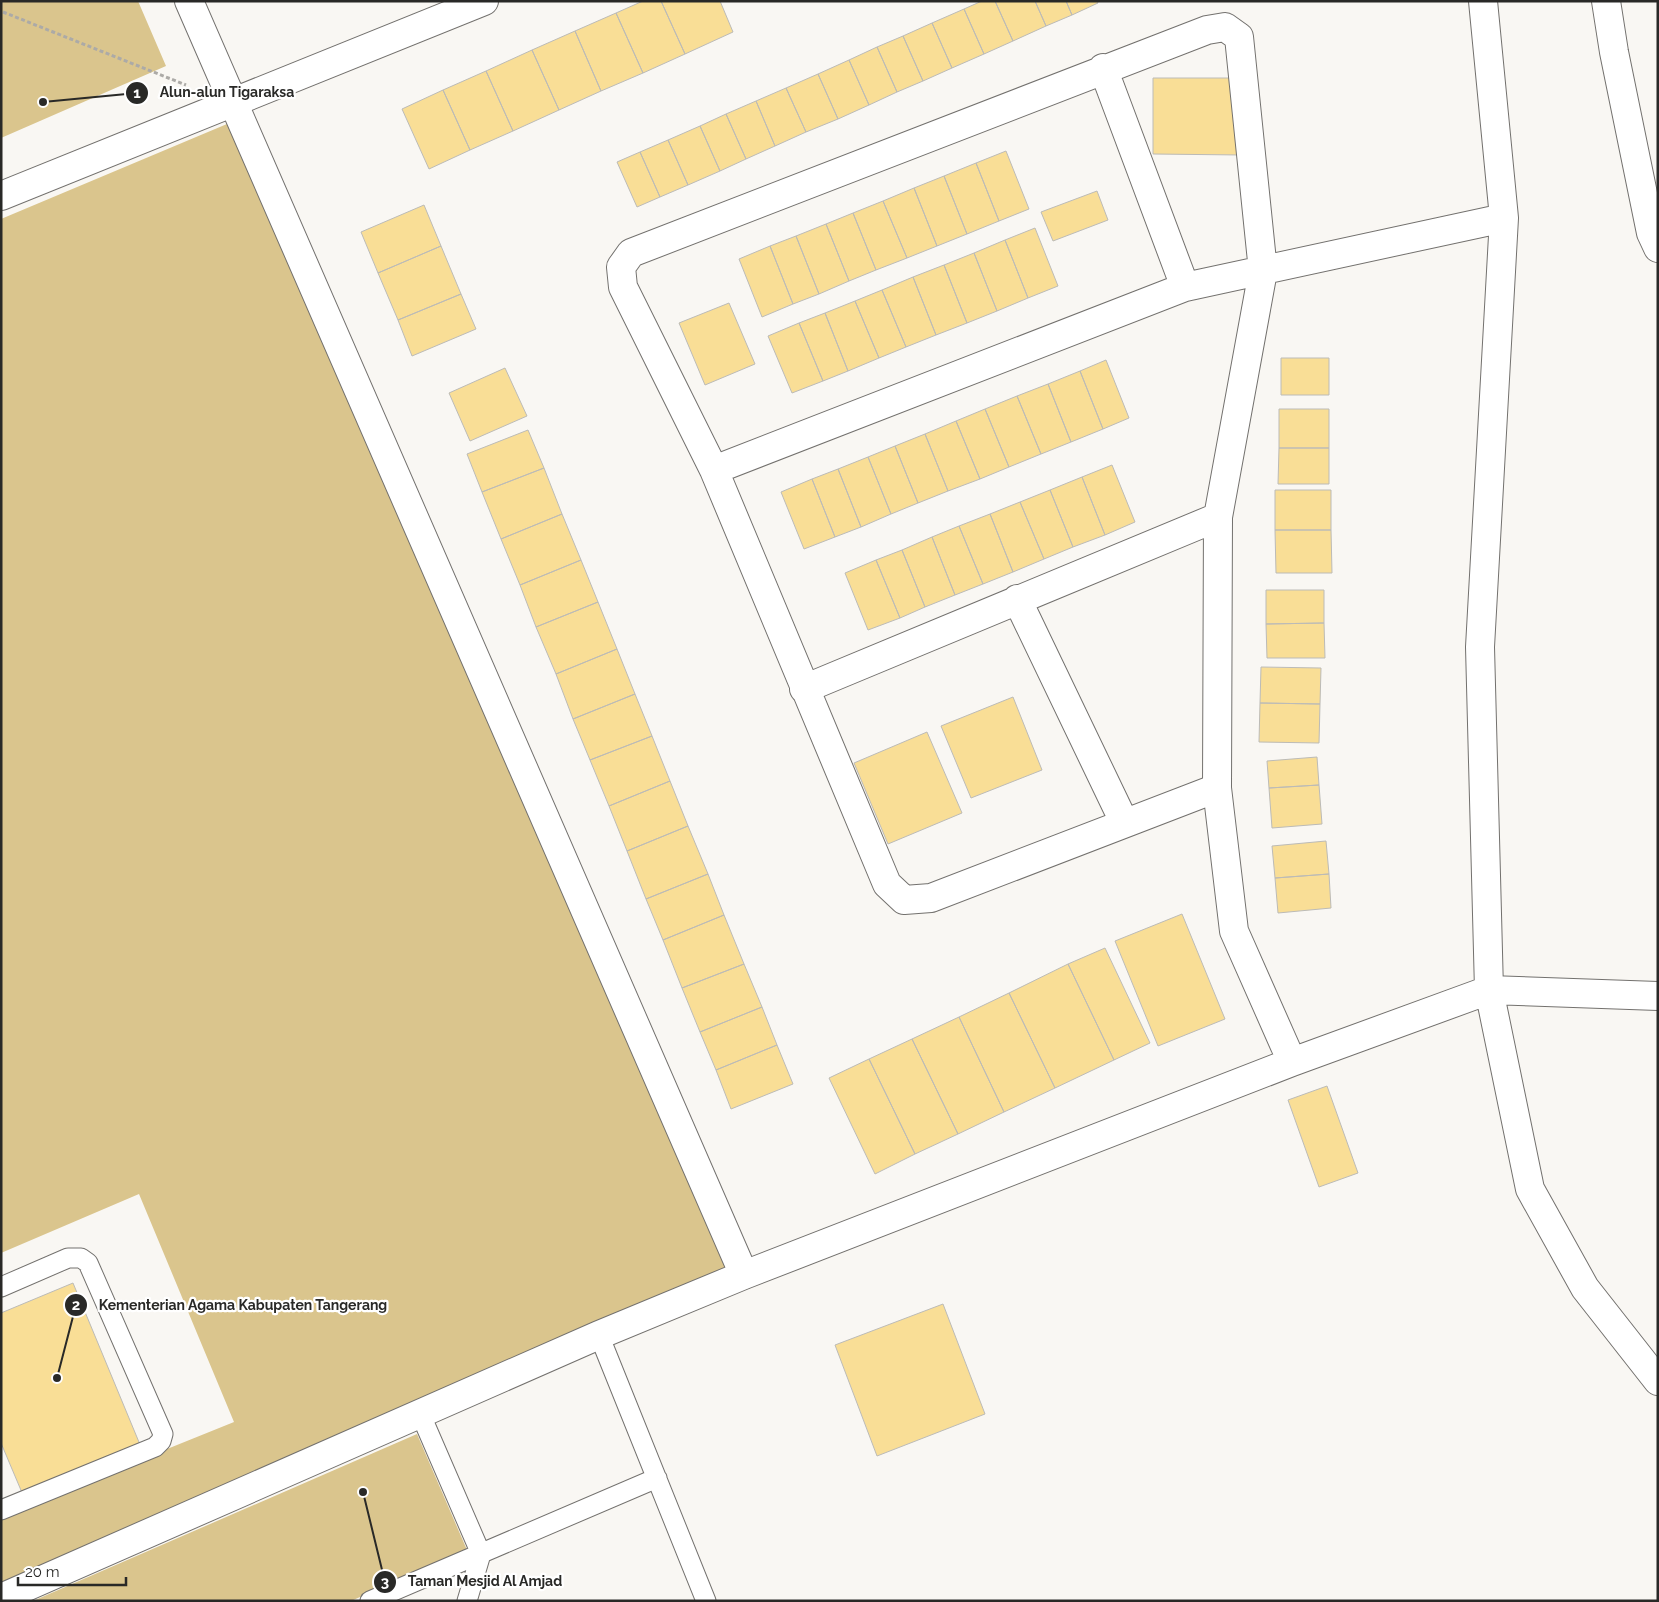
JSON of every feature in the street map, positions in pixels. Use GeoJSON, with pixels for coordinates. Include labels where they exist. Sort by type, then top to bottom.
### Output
{"type":"FeatureCollection","features":[{"type":"Feature","properties":{"kind":"street"},"geometry":{"type":"LineString","coordinates":[[188,1],[744,1275]]}},
{"type":"Feature","properties":{"kind":"street"},"geometry":{"type":"LineString","coordinates":[[1,196],[484,1]]}},
{"type":"Feature","properties":{"kind":"street"},"geometry":{"type":"LineString","coordinates":[[1483,1],[1504,218],[1480,647],[1489,990],[1530,1189],[1585,1288],[1658,1381]]}},
{"type":"Feature","properties":{"kind":"street"},"geometry":{"type":"LineString","coordinates":[[1606,1],[1614,52],[1649,224],[1658,248]]}},
{"type":"Feature","properties":{"kind":"street"},"geometry":{"type":"LineString","coordinates":[[1216,788],[931,898],[904,900],[886,884],[714,470],[623,287],[620,267],[631,252],[1103,68],[1207,30],[1225,27],[1239,37],[1263,271],[1218,517],[1216,788],[1234,931],[1292,1062]]}},
{"type":"Feature","properties":{"kind":"street"},"geometry":{"type":"LineString","coordinates":[[1103,68],[1185,287]]}},
{"type":"Feature","properties":{"kind":"street"},"geometry":{"type":"LineString","coordinates":[[714,470],[1185,287],[1504,218]]}},
{"type":"Feature","properties":{"kind":"street"},"geometry":{"type":"LineString","coordinates":[[804,690],[1017,599],[1218,517]]}},
{"type":"Feature","properties":{"kind":"street"},"geometry":{"type":"LineString","coordinates":[[1017,599],[1124,822]]}},
{"type":"Feature","properties":{"kind":"street"},"geometry":{"type":"LineString","coordinates":[[1,1598],[599,1335],[744,1275],[1292,1062],[1489,990],[1658,996]]}},
{"type":"Feature","properties":{"kind":"lane"},"geometry":{"type":"LineString","coordinates":[[1,1287],[68,1258],[80,1258],[88,1263],[163,1434],[161,1441],[155,1447],[1,1510]]}},
{"type":"Feature","properties":{"kind":"lane"},"geometry":{"type":"LineString","coordinates":[[599,1335],[706,1601]]}},
{"type":"Feature","properties":{"kind":"lane"},"geometry":{"type":"LineString","coordinates":[[420,1413],[480,1554],[468,1601]]}},
{"type":"Feature","properties":{"kind":"lane"},"geometry":{"type":"LineString","coordinates":[[370,1601],[656,1478]]}},
{"type":"Feature","properties":{"kind":"path"},"geometry":{"type":"LineString","coordinates":[[2,11],[231,102]]}},
{"type":"Feature","properties":{"kind":"shaded area"},"geometry":{"type":"Polygon","coordinates":[[[1,1],[138,1],[166,66],[1,138],[1,1]]]}},
{"type":"Feature","properties":{"kind":"shaded area"},"geometry":{"type":"Polygon","coordinates":[[[227,124],[739,1272],[1,1594],[1,1516],[234,1422],[139,1194],[1,1253],[1,219],[227,124]]]}},
{"type":"Feature","properties":{"kind":"shaded area"},"geometry":{"type":"Polygon","coordinates":[[[417,1434],[467,1550],[351,1601],[33,1601],[417,1434]]]}},
{"type":"Feature","properties":{"kind":"building"},"geometry":{"type":"Polygon","coordinates":[[[643,1],[661,1],[685,54],[643,73],[616,13],[643,1]]]}},
{"type":"Feature","properties":{"kind":"building"},"geometry":{"type":"Polygon","coordinates":[[[661,1],[720,1],[733,32],[685,54],[661,1]]]}},
{"type":"Feature","properties":{"kind":"building"},"geometry":{"type":"Polygon","coordinates":[[[982,1],[995,1],[1013,41],[984,54],[964,9],[982,1]]]}},
{"type":"Feature","properties":{"kind":"building"},"geometry":{"type":"Polygon","coordinates":[[[995,1],[1035,1],[1046,26],[1013,41],[995,1]]]}},
{"type":"Feature","properties":{"kind":"building"},"geometry":{"type":"Polygon","coordinates":[[[1035,1],[1066,1],[1072,15],[1046,26],[1035,1]]]}},
{"type":"Feature","properties":{"kind":"building"},"geometry":{"type":"Polygon","coordinates":[[[1066,1],[1097,1],[1098,3],[1072,15],[1066,1]]]}},
{"type":"Feature","properties":{"kind":"building"},"geometry":{"type":"Polygon","coordinates":[[[964,9],[984,54],[952,68],[932,23],[964,9]]]}},
{"type":"Feature","properties":{"kind":"building"},"geometry":{"type":"Polygon","coordinates":[[[616,13],[643,73],[601,91],[575,31],[616,13]]]}},
{"type":"Feature","properties":{"kind":"building"},"geometry":{"type":"Polygon","coordinates":[[[932,23],[952,68],[923,81],[903,36],[932,23]]]}},
{"type":"Feature","properties":{"kind":"building"},"geometry":{"type":"Polygon","coordinates":[[[575,31],[601,91],[559,110],[532,50],[575,31]]]}},
{"type":"Feature","properties":{"kind":"building"},"geometry":{"type":"Polygon","coordinates":[[[903,36],[923,81],[897,92],[877,47],[903,36]]]}},
{"type":"Feature","properties":{"kind":"building"},"geometry":{"type":"Polygon","coordinates":[[[877,47],[897,92],[869,105],[849,60],[877,47]]]}},
{"type":"Feature","properties":{"kind":"building"},"geometry":{"type":"Polygon","coordinates":[[[532,50],[559,110],[513,131],[486,71],[532,50]]]}},
{"type":"Feature","properties":{"kind":"building"},"geometry":{"type":"Polygon","coordinates":[[[849,60],[869,105],[838,119],[818,74],[849,60]]]}},
{"type":"Feature","properties":{"kind":"building"},"geometry":{"type":"Polygon","coordinates":[[[486,71],[513,131],[470,150],[443,90],[486,71]]]}},
{"type":"Feature","properties":{"kind":"building"},"geometry":{"type":"Polygon","coordinates":[[[818,74],[838,119],[806,132],[786,88],[818,74]]]}},
{"type":"Feature","properties":{"kind":"building"},"geometry":{"type":"Polygon","coordinates":[[[1153,78],[1241,78],[1241,155],[1153,154],[1153,78]]]}},
{"type":"Feature","properties":{"kind":"building"},"geometry":{"type":"Polygon","coordinates":[[[786,88],[806,132],[775,146],[756,101],[786,88]]]}},
{"type":"Feature","properties":{"kind":"building"},"geometry":{"type":"Polygon","coordinates":[[[443,90],[470,150],[429,169],[402,109],[443,90]]]}},
{"type":"Feature","properties":{"kind":"building"},"geometry":{"type":"Polygon","coordinates":[[[756,101],[775,146],[746,159],[726,114],[756,101]]]}},
{"type":"Feature","properties":{"kind":"building"},"geometry":{"type":"Polygon","coordinates":[[[726,114],[746,159],[720,171],[700,126],[726,114]]]}},
{"type":"Feature","properties":{"kind":"building"},"geometry":{"type":"Polygon","coordinates":[[[700,126],[720,171],[688,185],[668,140],[700,126]]]}},
{"type":"Feature","properties":{"kind":"building"},"geometry":{"type":"Polygon","coordinates":[[[668,140],[688,185],[660,197],[640,152],[668,140]]]}},
{"type":"Feature","properties":{"kind":"building"},"geometry":{"type":"Polygon","coordinates":[[[1006,151],[1029,209],[999,221],[976,163],[1006,151]]]}},
{"type":"Feature","properties":{"kind":"building"},"geometry":{"type":"Polygon","coordinates":[[[640,152],[660,197],[637,207],[617,162],[640,152]]]}},
{"type":"Feature","properties":{"kind":"building"},"geometry":{"type":"Polygon","coordinates":[[[976,163],[999,221],[967,234],[944,176],[976,163]]]}},
{"type":"Feature","properties":{"kind":"building"},"geometry":{"type":"Polygon","coordinates":[[[944,176],[967,234],[937,246],[914,188],[944,176]]]}},
{"type":"Feature","properties":{"kind":"building"},"geometry":{"type":"Polygon","coordinates":[[[914,188],[937,246],[907,258],[883,201],[914,188]]]}},
{"type":"Feature","properties":{"kind":"building"},"geometry":{"type":"Polygon","coordinates":[[[1097,191],[1108,220],[1053,241],[1041,212],[1097,191]]]}},
{"type":"Feature","properties":{"kind":"building"},"geometry":{"type":"Polygon","coordinates":[[[883,201],[907,258],[876,270],[853,213],[883,201]]]}},
{"type":"Feature","properties":{"kind":"building"},"geometry":{"type":"Polygon","coordinates":[[[424,205],[441,246],[378,273],[361,232],[424,205]]]}},
{"type":"Feature","properties":{"kind":"building"},"geometry":{"type":"Polygon","coordinates":[[[853,213],[876,270],[849,281],[826,224],[853,213]]]}},
{"type":"Feature","properties":{"kind":"building"},"geometry":{"type":"Polygon","coordinates":[[[826,224],[849,281],[819,294],[796,236],[826,224]]]}},
{"type":"Feature","properties":{"kind":"building"},"geometry":{"type":"Polygon","coordinates":[[[1035,228],[1058,286],[1028,298],[1005,240],[1035,228]]]}},
{"type":"Feature","properties":{"kind":"building"},"geometry":{"type":"Polygon","coordinates":[[[796,236],[819,294],[793,304],[770,246],[796,236]]]}},
{"type":"Feature","properties":{"kind":"building"},"geometry":{"type":"Polygon","coordinates":[[[1005,240],[1028,298],[997,311],[974,253],[1005,240]]]}},
{"type":"Feature","properties":{"kind":"building"},"geometry":{"type":"Polygon","coordinates":[[[441,246],[461,294],[398,320],[378,273],[441,246]]]}},
{"type":"Feature","properties":{"kind":"building"},"geometry":{"type":"Polygon","coordinates":[[[770,246],[793,304],[762,317],[739,259],[770,246]]]}},
{"type":"Feature","properties":{"kind":"building"},"geometry":{"type":"Polygon","coordinates":[[[974,253],[997,311],[967,323],[944,265],[974,253]]]}},
{"type":"Feature","properties":{"kind":"building"},"geometry":{"type":"Polygon","coordinates":[[[944,265],[967,323],[936,335],[913,277],[944,265]]]}},
{"type":"Feature","properties":{"kind":"building"},"geometry":{"type":"Polygon","coordinates":[[[913,277],[936,335],[906,347],[882,290],[913,277]]]}},
{"type":"Feature","properties":{"kind":"building"},"geometry":{"type":"Polygon","coordinates":[[[882,290],[906,347],[879,358],[855,301],[882,290]]]}},
{"type":"Feature","properties":{"kind":"building"},"geometry":{"type":"Polygon","coordinates":[[[461,294],[476,329],[412,356],[398,320],[461,294]]]}},
{"type":"Feature","properties":{"kind":"building"},"geometry":{"type":"Polygon","coordinates":[[[855,301],[879,358],[848,371],[825,313],[855,301]]]}},
{"type":"Feature","properties":{"kind":"building"},"geometry":{"type":"Polygon","coordinates":[[[729,303],[755,364],[705,385],[679,323],[729,303]]]}},
{"type":"Feature","properties":{"kind":"building"},"geometry":{"type":"Polygon","coordinates":[[[825,313],[848,371],[823,381],[799,323],[825,313]]]}},
{"type":"Feature","properties":{"kind":"building"},"geometry":{"type":"Polygon","coordinates":[[[799,323],[823,381],[792,393],[768,336],[799,323]]]}},
{"type":"Feature","properties":{"kind":"building"},"geometry":{"type":"Polygon","coordinates":[[[1281,358],[1329,358],[1329,395],[1281,395],[1281,358]]]}},
{"type":"Feature","properties":{"kind":"building"},"geometry":{"type":"Polygon","coordinates":[[[1106,360],[1129,418],[1103,429],[1080,371],[1106,360]]]}},
{"type":"Feature","properties":{"kind":"building"},"geometry":{"type":"Polygon","coordinates":[[[505,368],[527,416],[470,441],[449,393],[505,368]]]}},
{"type":"Feature","properties":{"kind":"building"},"geometry":{"type":"Polygon","coordinates":[[[1080,371],[1103,429],[1071,442],[1048,384],[1080,371]]]}},
{"type":"Feature","properties":{"kind":"building"},"geometry":{"type":"Polygon","coordinates":[[[1048,384],[1071,442],[1041,454],[1017,396],[1048,384]]]}},
{"type":"Feature","properties":{"kind":"building"},"geometry":{"type":"Polygon","coordinates":[[[1017,396],[1041,454],[1009,467],[985,409],[1017,396]]]}},
{"type":"Feature","properties":{"kind":"building"},"geometry":{"type":"Polygon","coordinates":[[[985,409],[1009,467],[980,479],[956,421],[985,409]]]}},
{"type":"Feature","properties":{"kind":"building"},"geometry":{"type":"Polygon","coordinates":[[[1279,409],[1329,409],[1329,448],[1279,448],[1279,409]]]}},
{"type":"Feature","properties":{"kind":"building"},"geometry":{"type":"Polygon","coordinates":[[[956,421],[980,479],[948,491],[925,434],[956,421]]]}},
{"type":"Feature","properties":{"kind":"building"},"geometry":{"type":"Polygon","coordinates":[[[528,430],[544,468],[482,492],[467,454],[528,430]]]}},
{"type":"Feature","properties":{"kind":"building"},"geometry":{"type":"Polygon","coordinates":[[[925,434],[948,491],[918,503],[895,446],[925,434]]]}},
{"type":"Feature","properties":{"kind":"building"},"geometry":{"type":"Polygon","coordinates":[[[895,446],[918,503],[891,514],[868,457],[895,446]]]}},
{"type":"Feature","properties":{"kind":"building"},"geometry":{"type":"Polygon","coordinates":[[[1279,448],[1329,448],[1329,484],[1278,484],[1279,448]]]}},
{"type":"Feature","properties":{"kind":"building"},"geometry":{"type":"Polygon","coordinates":[[[868,457],[891,514],[861,527],[838,469],[868,457]]]}},
{"type":"Feature","properties":{"kind":"building"},"geometry":{"type":"Polygon","coordinates":[[[1112,465],[1135,522],[1105,535],[1082,477],[1112,465]]]}},
{"type":"Feature","properties":{"kind":"building"},"geometry":{"type":"Polygon","coordinates":[[[544,468],[562,514],[501,539],[482,492],[544,468]]]}},
{"type":"Feature","properties":{"kind":"building"},"geometry":{"type":"Polygon","coordinates":[[[838,469],[861,527],[835,537],[812,479],[838,469]]]}},
{"type":"Feature","properties":{"kind":"building"},"geometry":{"type":"Polygon","coordinates":[[[1082,477],[1105,535],[1073,547],[1050,490],[1082,477]]]}},
{"type":"Feature","properties":{"kind":"building"},"geometry":{"type":"Polygon","coordinates":[[[812,479],[835,537],[804,549],[781,492],[812,479]]]}},
{"type":"Feature","properties":{"kind":"building"},"geometry":{"type":"Polygon","coordinates":[[[1050,490],[1073,547],[1044,559],[1020,502],[1050,490]]]}},
{"type":"Feature","properties":{"kind":"building"},"geometry":{"type":"Polygon","coordinates":[[[1275,490],[1331,490],[1331,530],[1275,530],[1275,490]]]}},
{"type":"Feature","properties":{"kind":"building"},"geometry":{"type":"Polygon","coordinates":[[[1020,502],[1044,559],[1013,572],[990,514],[1020,502]]]}},
{"type":"Feature","properties":{"kind":"building"},"geometry":{"type":"Polygon","coordinates":[[[562,514],[581,560],[520,585],[501,539],[562,514]]]}},
{"type":"Feature","properties":{"kind":"building"},"geometry":{"type":"Polygon","coordinates":[[[990,514],[1013,572],[983,584],[959,526],[990,514]]]}},
{"type":"Feature","properties":{"kind":"building"},"geometry":{"type":"Polygon","coordinates":[[[959,526],[983,584],[955,595],[932,537],[959,526]]]}},
{"type":"Feature","properties":{"kind":"building"},"geometry":{"type":"Polygon","coordinates":[[[1275,530],[1331,530],[1332,573],[1276,573],[1275,530]]]}},
{"type":"Feature","properties":{"kind":"building"},"geometry":{"type":"Polygon","coordinates":[[[932,537],[955,595],[925,607],[902,550],[932,537]]]}},
{"type":"Feature","properties":{"kind":"building"},"geometry":{"type":"Polygon","coordinates":[[[902,550],[925,607],[900,618],[876,560],[902,550]]]}},
{"type":"Feature","properties":{"kind":"building"},"geometry":{"type":"Polygon","coordinates":[[[581,560],[598,602],[536,627],[520,585],[581,560]]]}},
{"type":"Feature","properties":{"kind":"building"},"geometry":{"type":"Polygon","coordinates":[[[876,560],[900,618],[868,630],[845,573],[876,560]]]}},
{"type":"Feature","properties":{"kind":"building"},"geometry":{"type":"Polygon","coordinates":[[[1266,590],[1324,590],[1324,623],[1266,624],[1266,590]]]}},
{"type":"Feature","properties":{"kind":"building"},"geometry":{"type":"Polygon","coordinates":[[[598,602],[617,649],[556,674],[536,627],[598,602]]]}},
{"type":"Feature","properties":{"kind":"building"},"geometry":{"type":"Polygon","coordinates":[[[1324,623],[1325,658],[1267,658],[1266,624],[1324,623]]]}},
{"type":"Feature","properties":{"kind":"building"},"geometry":{"type":"Polygon","coordinates":[[[617,649],[635,694],[573,719],[556,674],[617,649]]]}},
{"type":"Feature","properties":{"kind":"building"},"geometry":{"type":"Polygon","coordinates":[[[1261,667],[1321,668],[1320,704],[1260,703],[1261,667]]]}},
{"type":"Feature","properties":{"kind":"building"},"geometry":{"type":"Polygon","coordinates":[[[635,694],[652,736],[590,760],[573,719],[635,694]]]}},
{"type":"Feature","properties":{"kind":"building"},"geometry":{"type":"Polygon","coordinates":[[[1013,697],[1042,770],[971,798],[941,726],[1013,697]]]}},
{"type":"Feature","properties":{"kind":"building"},"geometry":{"type":"Polygon","coordinates":[[[1260,703],[1320,704],[1319,743],[1259,742],[1260,703]]]}},
{"type":"Feature","properties":{"kind":"building"},"geometry":{"type":"Polygon","coordinates":[[[927,732],[962,813],[888,844],[854,763],[927,732]]]}},
{"type":"Feature","properties":{"kind":"building"},"geometry":{"type":"Polygon","coordinates":[[[652,736],[670,781],[609,806],[590,760],[652,736]]]}},
{"type":"Feature","properties":{"kind":"building"},"geometry":{"type":"Polygon","coordinates":[[[1317,757],[1319,785],[1269,788],[1267,761],[1317,757]]]}},
{"type":"Feature","properties":{"kind":"building"},"geometry":{"type":"Polygon","coordinates":[[[670,781],[688,826],[627,851],[609,806],[670,781]]]}},
{"type":"Feature","properties":{"kind":"building"},"geometry":{"type":"Polygon","coordinates":[[[1319,785],[1322,824],[1272,828],[1269,788],[1319,785]]]}},
{"type":"Feature","properties":{"kind":"building"},"geometry":{"type":"Polygon","coordinates":[[[688,826],[708,874],[646,899],[627,851],[688,826]]]}},
{"type":"Feature","properties":{"kind":"building"},"geometry":{"type":"Polygon","coordinates":[[[1326,841],[1329,874],[1275,878],[1272,846],[1326,841]]]}},
{"type":"Feature","properties":{"kind":"building"},"geometry":{"type":"Polygon","coordinates":[[[708,874],[724,915],[663,940],[646,899],[708,874]]]}},
{"type":"Feature","properties":{"kind":"building"},"geometry":{"type":"Polygon","coordinates":[[[1329,874],[1331,908],[1278,913],[1275,878],[1329,874]]]}},
{"type":"Feature","properties":{"kind":"building"},"geometry":{"type":"Polygon","coordinates":[[[1182,914],[1225,1019],[1158,1046],[1115,941],[1182,914]]]}},
{"type":"Feature","properties":{"kind":"building"},"geometry":{"type":"Polygon","coordinates":[[[724,915],[744,964],[682,988],[663,940],[724,915]]]}},
{"type":"Feature","properties":{"kind":"building"},"geometry":{"type":"Polygon","coordinates":[[[1105,948],[1150,1043],[1114,1060],[1068,964],[1105,948]]]}},
{"type":"Feature","properties":{"kind":"building"},"geometry":{"type":"Polygon","coordinates":[[[744,964],[762,1007],[700,1032],[682,988],[744,964]]]}},
{"type":"Feature","properties":{"kind":"building"},"geometry":{"type":"Polygon","coordinates":[[[1068,964],[1114,1060],[1055,1088],[1009,993],[1068,964]]]}},
{"type":"Feature","properties":{"kind":"building"},"geometry":{"type":"Polygon","coordinates":[[[1009,993],[1055,1088],[1004,1112],[959,1017],[1009,993]]]}},
{"type":"Feature","properties":{"kind":"building"},"geometry":{"type":"Polygon","coordinates":[[[762,1007],[777,1045],[716,1070],[700,1032],[762,1007]]]}},
{"type":"Feature","properties":{"kind":"building"},"geometry":{"type":"Polygon","coordinates":[[[959,1017],[1004,1112],[958,1134],[912,1039],[959,1017]]]}},
{"type":"Feature","properties":{"kind":"building"},"geometry":{"type":"Polygon","coordinates":[[[912,1039],[958,1134],[915,1154],[869,1059],[912,1039]]]}},
{"type":"Feature","properties":{"kind":"building"},"geometry":{"type":"Polygon","coordinates":[[[777,1045],[793,1084],[731,1109],[716,1070],[777,1045]]]}},
{"type":"Feature","properties":{"kind":"building"},"geometry":{"type":"Polygon","coordinates":[[[869,1059],[915,1154],[875,1174],[829,1078],[869,1059]]]}},
{"type":"Feature","properties":{"kind":"building"},"geometry":{"type":"Polygon","coordinates":[[[1327,1086],[1358,1173],[1319,1187],[1288,1100],[1327,1086]]]}},
{"type":"Feature","properties":{"kind":"building"},"geometry":{"type":"Polygon","coordinates":[[[73,1283],[141,1447],[23,1495],[1,1443],[1,1313],[73,1283]]]}},
{"type":"Feature","properties":{"kind":"building"},"geometry":{"type":"Polygon","coordinates":[[[943,1304],[985,1414],[877,1456],[835,1345],[943,1304]]]}},
{"type":"Feature","properties":{"kind":"place","name":"Alun-alun Tigaraksa"},"geometry":{"type":"Point","coordinates":[43,102]}},
{"type":"Feature","properties":{"kind":"place","name":"Kementerian Agama Kabupaten Tangerang"},"geometry":{"type":"Point","coordinates":[57,1378]}},
{"type":"Feature","properties":{"kind":"place","name":"Taman Mesjid Al Amjad"},"geometry":{"type":"Point","coordinates":[363,1492]}}]}
